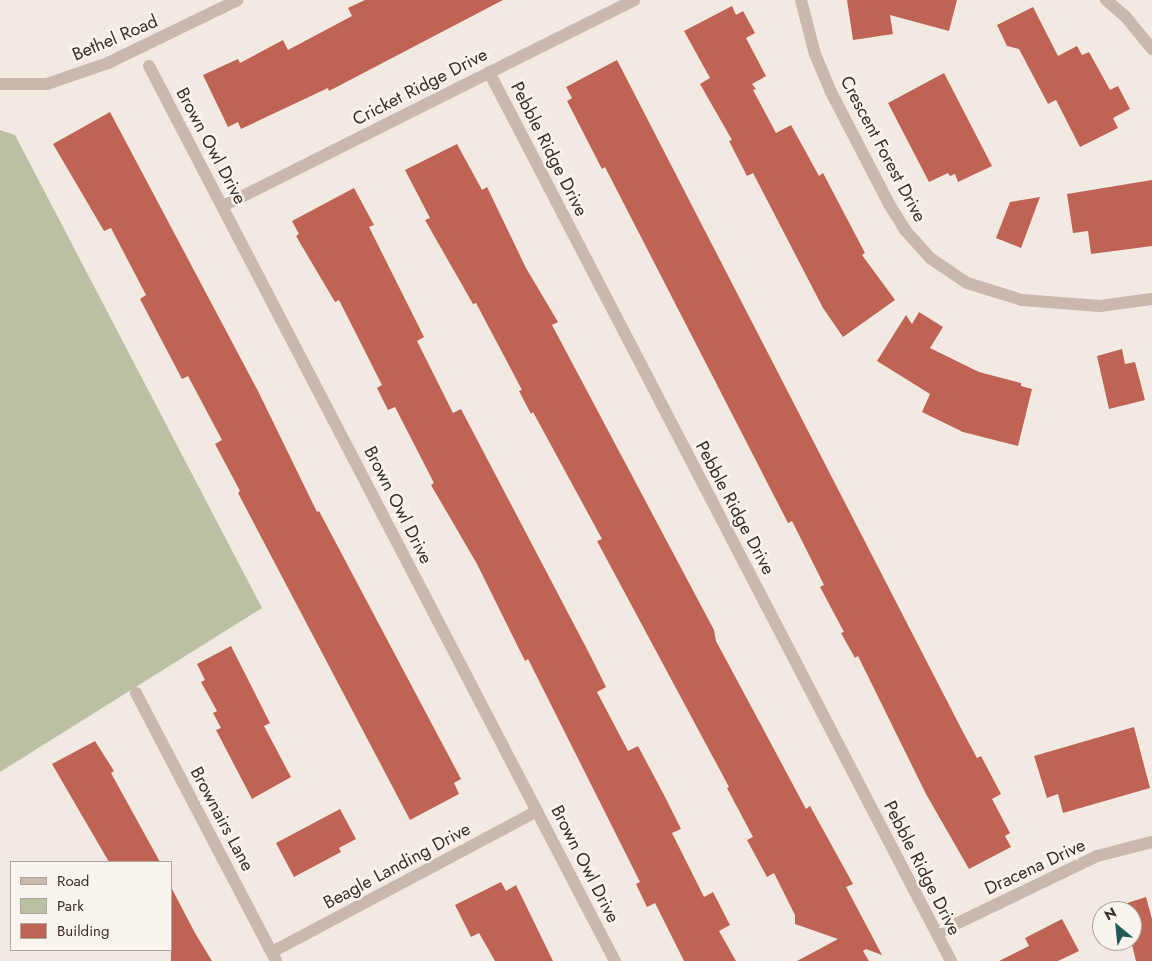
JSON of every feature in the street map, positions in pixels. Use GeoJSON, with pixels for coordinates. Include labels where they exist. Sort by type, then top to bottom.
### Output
{"type":"FeatureCollection","features":[{"type":"Feature","properties":{"kind":"street","name":"Bethel Road"},"geometry":{"type":"LineString","coordinates":[[0,84],[47,84],[108,63],[238,0]]}},
{"type":"Feature","properties":{"kind":"street","name":"Cricket Ridge Drive"},"geometry":{"type":"LineString","coordinates":[[223,206],[489,72],[611,5],[634,0]]}},
{"type":"Feature","properties":{"kind":"street","name":"Crescent Forest Drive"},"geometry":{"type":"LineString","coordinates":[[801,0],[815,54],[831,92],[889,204],[905,230],[930,258],[967,282],[1022,300],[1100,306],[1152,299]]}},
{"type":"Feature","properties":{"kind":"street"},"geometry":{"type":"LineString","coordinates":[[1106,0],[1125,16],[1152,49]]}},
{"type":"Feature","properties":{"kind":"street","name":"Brown Owl Drive"},"geometry":{"type":"LineString","coordinates":[[149,66],[615,961]]}},
{"type":"Feature","properties":{"kind":"street","name":"Pebble Ridge Drive"},"geometry":{"type":"LineString","coordinates":[[489,72],[951,961]]}},
{"type":"Feature","properties":{"kind":"street","name":"Brownairs Lane"},"geometry":{"type":"LineString","coordinates":[[136,693],[274,957]]}},
{"type":"Feature","properties":{"kind":"street","name":"Beagle Landing Drive"},"geometry":{"type":"LineString","coordinates":[[274,957],[537,810]]}},
{"type":"Feature","properties":{"kind":"street","name":"Dracena Drive"},"geometry":{"type":"LineString","coordinates":[[937,933],[1097,856],[1152,842]]}},
{"type":"Feature","properties":{"kind":"green space"},"geometry":{"type":"Polygon","coordinates":[[[0,130],[15,135],[262,608],[0,772],[0,130]]]}},
{"type":"Feature","properties":{"kind":"building"},"geometry":{"type":"Polygon","coordinates":[[[365,0],[503,0],[329,91],[328,88],[241,129],[238,122],[228,127],[203,75],[238,59],[240,63],[283,40],[288,50],[352,16],[348,8],[365,0]]]}},
{"type":"Feature","properties":{"kind":"building"},"geometry":{"type":"Polygon","coordinates":[[[847,0],[957,0],[949,31],[890,15],[893,34],[853,40],[847,0]]]}},
{"type":"Feature","properties":{"kind":"building"},"geometry":{"type":"Polygon","coordinates":[[[732,6],[736,15],[743,11],[755,33],[746,38],[766,76],[752,84],[756,89],[753,90],[776,133],[791,125],[819,176],[823,173],[865,253],[862,255],[895,300],[843,337],[823,308],[753,173],[747,176],[729,141],[732,140],[700,84],[710,78],[684,31],[732,6]]]}},
{"type":"Feature","properties":{"kind":"building"},"geometry":{"type":"Polygon","coordinates":[[[1033,7],[1058,56],[1077,46],[1082,55],[1089,52],[1110,90],[1118,86],[1130,109],[1113,118],[1118,128],[1080,147],[1056,100],[1048,104],[1019,49],[1007,46],[997,25],[1033,7]]]}},
{"type":"Feature","properties":{"kind":"building"},"geometry":{"type":"Polygon","coordinates":[[[617,60],[963,732],[977,758],[981,756],[1001,794],[992,799],[1010,833],[1005,836],[1011,847],[969,869],[926,794],[858,656],[855,658],[841,633],[844,632],[820,587],[824,585],[792,521],[788,523],[605,167],[602,169],[567,101],[572,98],[566,87],[617,60]]]}},
{"type":"Feature","properties":{"kind":"building"},"geometry":{"type":"Polygon","coordinates":[[[944,73],[992,166],[958,182],[955,174],[950,176],[948,173],[929,182],[888,103],[944,73]]]}},
{"type":"Feature","properties":{"kind":"building"},"geometry":{"type":"Polygon","coordinates":[[[110,112],[258,391],[317,512],[319,511],[461,779],[454,783],[459,794],[410,820],[238,493],[240,491],[215,444],[222,440],[188,376],[182,379],[140,299],[146,295],[111,228],[104,231],[53,144],[110,112]]]}},
{"type":"Feature","properties":{"kind":"building"},"geometry":{"type":"Polygon","coordinates":[[[457,144],[482,190],[487,187],[526,268],[558,322],[552,325],[714,630],[716,641],[806,809],[810,806],[853,884],[846,887],[882,955],[866,949],[863,951],[869,961],[797,961],[838,939],[795,924],[795,915],[774,873],[767,877],[747,840],[753,837],[727,788],[729,787],[597,541],[602,539],[533,412],[531,414],[519,391],[522,390],[476,303],[473,304],[425,220],[430,218],[405,170],[457,144]]]}},
{"type":"Feature","properties":{"kind":"building"},"geometry":{"type":"Polygon","coordinates":[[[1152,180],[1152,246],[1091,254],[1088,231],[1073,233],[1067,194],[1152,180]]]}},
{"type":"Feature","properties":{"kind":"building"},"geometry":{"type":"Polygon","coordinates":[[[354,188],[374,225],[369,227],[424,337],[417,341],[453,413],[461,409],[589,653],[606,687],[597,692],[628,751],[638,746],[664,795],[681,829],[672,833],[704,897],[713,892],[730,925],[719,931],[736,961],[684,961],[655,903],[647,907],[636,884],[640,882],[528,659],[525,661],[477,564],[431,485],[434,483],[395,407],[388,410],[377,388],[382,385],[339,300],[335,302],[296,236],[299,234],[292,221],[354,188]]]}},
{"type":"Feature","properties":{"kind":"building"},"geometry":{"type":"Polygon","coordinates":[[[1040,197],[1021,248],[996,238],[1010,202],[1040,197]]]}},
{"type":"Feature","properties":{"kind":"building"},"geometry":{"type":"Polygon","coordinates":[[[919,312],[943,327],[930,348],[979,372],[1021,383],[1021,386],[1032,389],[1018,446],[963,432],[922,412],[930,394],[877,361],[906,315],[912,324],[919,312]]]}},
{"type":"Feature","properties":{"kind":"building"},"geometry":{"type":"Polygon","coordinates":[[[1122,349],[1125,364],[1135,362],[1145,400],[1109,409],[1097,356],[1122,349]]]}},
{"type":"Feature","properties":{"kind":"building"},"geometry":{"type":"Polygon","coordinates":[[[231,646],[270,723],[264,726],[291,777],[252,799],[216,730],[221,728],[213,713],[217,711],[201,682],[205,680],[197,664],[231,646]]]}},
{"type":"Feature","properties":{"kind":"building"},"geometry":{"type":"Polygon","coordinates":[[[1134,727],[1150,788],[1063,813],[1058,794],[1047,798],[1034,756],[1134,727]]]}},
{"type":"Feature","properties":{"kind":"building"},"geometry":{"type":"Polygon","coordinates":[[[95,741],[114,771],[111,773],[159,861],[108,861],[52,764],[95,741]]]}},
{"type":"Feature","properties":{"kind":"building"},"geometry":{"type":"Polygon","coordinates":[[[340,809],[356,839],[339,848],[341,852],[294,877],[276,843],[340,809]]]}},
{"type":"Feature","properties":{"kind":"building"},"geometry":{"type":"Polygon","coordinates":[[[501,882],[506,891],[516,885],[553,961],[495,961],[479,933],[471,937],[455,905],[501,882]]]}},
{"type":"Feature","properties":{"kind":"building"},"geometry":{"type":"Polygon","coordinates":[[[172,889],[212,961],[171,961],[172,951],[172,889]]]}},
{"type":"Feature","properties":{"kind":"building"},"geometry":{"type":"Polygon","coordinates":[[[1146,897],[1152,919],[1152,961],[1136,961],[1134,951],[1142,951],[1142,901],[1134,901],[1146,897]]]}},
{"type":"Feature","properties":{"kind":"building"},"geometry":{"type":"Polygon","coordinates":[[[1062,919],[1079,951],[1058,961],[999,961],[1029,946],[1025,938],[1062,919]]]}}]}
